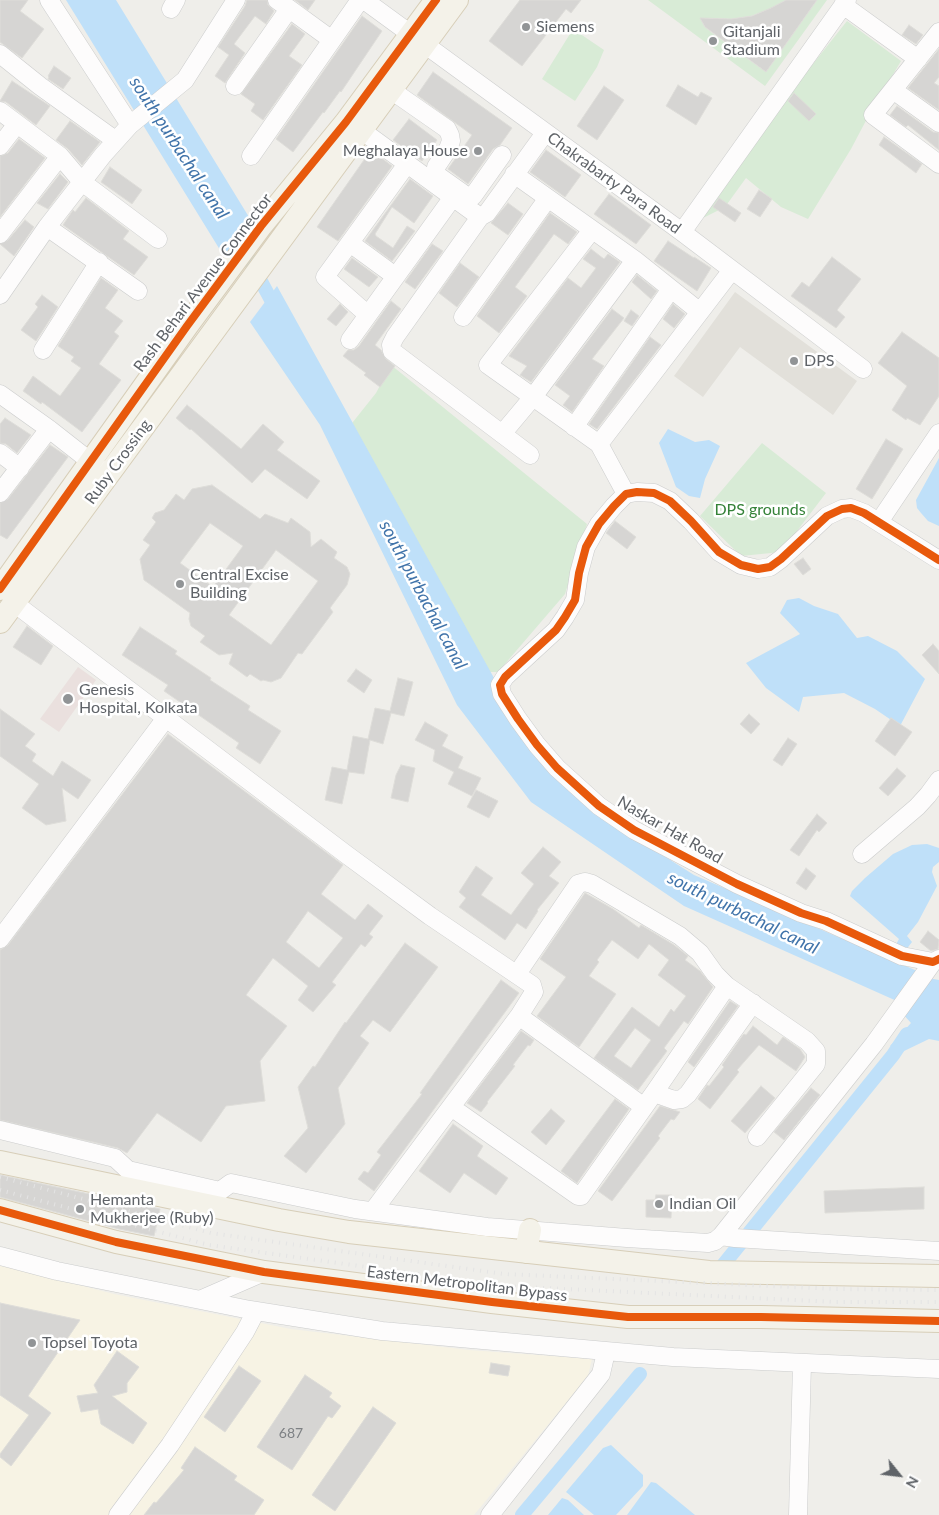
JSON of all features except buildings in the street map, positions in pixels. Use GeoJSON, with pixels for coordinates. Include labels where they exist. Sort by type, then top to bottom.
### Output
{"type":"FeatureCollection","features":[{"type":"Feature","properties":{"kind":"main road","name":"Rash Behari Avenue Connector"},"geometry":{"type":"LineString","coordinates":[[235,301],[391,90],[436,0]]}},
{"type":"Feature","properties":{"kind":"main road","name":"Rash Behari Avenue Connector"},"geometry":{"type":"LineString","coordinates":[[7,596],[90,461],[186,326],[261,226],[346,122],[418,39],[457,0]]}},
{"type":"Feature","properties":{"kind":"main road","name":"Ruby Crossing"},"geometry":{"type":"LineString","coordinates":[[0,622],[7,596],[108,476],[235,301]]}},
{"type":"Feature","properties":{"kind":"main road"},"geometry":{"type":"LineString","coordinates":[[0,1162],[279,1220],[349,1232],[528,1241],[709,1272],[939,1276]]}},
{"type":"Feature","properties":{"kind":"main road","name":"Eastern Metropolitan Bypass"},"geometry":{"type":"LineString","coordinates":[[0,1210],[116,1242],[264,1272],[492,1302],[628,1317],[761,1317],[939,1321]]}},
{"type":"Feature","properties":{"kind":"street"},"geometry":{"type":"LineString","coordinates":[[49,0],[130,125]]}},
{"type":"Feature","properties":{"kind":"street"},"geometry":{"type":"LineString","coordinates":[[0,295],[47,227],[115,140],[130,125],[182,82],[236,0]]}},
{"type":"Feature","properties":{"kind":"street"},"geometry":{"type":"LineString","coordinates":[[251,156],[362,0]]}},
{"type":"Feature","properties":{"kind":"street","name":"Chakrabarty Para Road"},"geometry":{"type":"LineString","coordinates":[[362,0],[682,232],[863,369]]}},
{"type":"Feature","properties":{"kind":"street"},"geometry":{"type":"LineString","coordinates":[[682,232],[845,2],[918,59]]}},
{"type":"Feature","properties":{"kind":"street"},"geometry":{"type":"LineString","coordinates":[[235,86],[283,5],[332,40]]}},
{"type":"Feature","properties":{"kind":"street"},"geometry":{"type":"LineString","coordinates":[[939,32],[873,115],[939,164]]}},
{"type":"Feature","properties":{"kind":"street"},"geometry":{"type":"LineString","coordinates":[[0,54],[40,86],[115,140]]}},
{"type":"Feature","properties":{"kind":"street"},"geometry":{"type":"LineString","coordinates":[[391,90],[447,129],[451,141],[436,167],[436,172],[437,175],[468,197],[474,196],[502,155]]}},
{"type":"Feature","properties":{"kind":"street"},"geometry":{"type":"LineString","coordinates":[[892,90],[939,123]]}},
{"type":"Feature","properties":{"kind":"street"},"geometry":{"type":"LineString","coordinates":[[0,111],[60,156],[82,182],[158,239]]}},
{"type":"Feature","properties":{"kind":"street"},"geometry":{"type":"LineString","coordinates":[[0,146],[17,124]]}},
{"type":"Feature","properties":{"kind":"street"},"geometry":{"type":"LineString","coordinates":[[361,130],[480,217]]}},
{"type":"Feature","properties":{"kind":"street"},"geometry":{"type":"LineString","coordinates":[[530,455],[392,351],[391,345],[480,217],[487,213],[545,133]]}},
{"type":"Feature","properties":{"kind":"street"},"geometry":{"type":"LineString","coordinates":[[0,234],[60,156]]}},
{"type":"Feature","properties":{"kind":"street"},"geometry":{"type":"LineString","coordinates":[[368,315],[324,278],[407,164]]}},
{"type":"Feature","properties":{"kind":"street"},"geometry":{"type":"LineString","coordinates":[[514,174],[634,260],[700,312]]}},
{"type":"Feature","properties":{"kind":"street"},"geometry":{"type":"LineString","coordinates":[[350,340],[453,197]]}},
{"type":"Feature","properties":{"kind":"street"},"geometry":{"type":"LineString","coordinates":[[463,317],[548,198]]}},
{"type":"Feature","properties":{"kind":"street"},"geometry":{"type":"LineString","coordinates":[[47,227],[138,291]]}},
{"type":"Feature","properties":{"kind":"street"},"geometry":{"type":"LineString","coordinates":[[592,230],[488,365],[598,444],[626,494],[637,492],[654,493],[670,501],[692,521],[719,552],[741,565],[758,569],[770,567],[781,560],[828,516],[842,508],[851,508],[864,513],[939,560]]}},
{"type":"Feature","properties":{"kind":"street"},"geometry":{"type":"LineString","coordinates":[[350,243],[395,276]]}},
{"type":"Feature","properties":{"kind":"street"},"geometry":{"type":"LineString","coordinates":[[502,434],[533,397],[634,260]]}},
{"type":"Feature","properties":{"kind":"street"},"geometry":{"type":"LineString","coordinates":[[43,350],[99,262]]}},
{"type":"Feature","properties":{"kind":"street"},"geometry":{"type":"LineString","coordinates":[[598,444],[732,270]]}},
{"type":"Feature","properties":{"kind":"street"},"geometry":{"type":"LineString","coordinates":[[574,427],[671,289]]}},
{"type":"Feature","properties":{"kind":"street"},"geometry":{"type":"LineString","coordinates":[[0,394],[49,429],[108,476]]}},
{"type":"Feature","properties":{"kind":"street"},"geometry":{"type":"LineString","coordinates":[[0,493],[49,429]]}},
{"type":"Feature","properties":{"kind":"street"},"geometry":{"type":"LineString","coordinates":[[879,522],[939,433]]}},
{"type":"Feature","properties":{"kind":"street"},"geometry":{"type":"LineString","coordinates":[[0,453],[20,468]]}},
{"type":"Feature","properties":{"kind":"street","name":"Naskar Hat Road"},"geometry":{"type":"LineString","coordinates":[[626,494],[599,524],[586,547],[579,573],[575,600],[565,617],[556,630],[505,678],[500,686],[502,694],[514,713],[537,745],[557,768],[599,806],[634,830],[737,884],[783,905],[826,921],[902,956],[936,961]]}},
{"type":"Feature","properties":{"kind":"street"},"geometry":{"type":"LineString","coordinates":[[7,596],[346,855],[430,916],[532,985],[534,992],[519,1016],[451,1107],[364,1210],[349,1232]]}},
{"type":"Feature","properties":{"kind":"street"},"geometry":{"type":"LineString","coordinates":[[2,933],[166,718]]}},
{"type":"Feature","properties":{"kind":"street"},"geometry":{"type":"LineString","coordinates":[[862,854],[917,807],[939,780]]}},
{"type":"Feature","properties":{"kind":"street"},"geometry":{"type":"LineString","coordinates":[[517,974],[578,884],[585,882],[628,905],[693,945],[715,974],[727,986],[807,1041],[816,1052],[816,1064],[757,1137]]}},
{"type":"Feature","properties":{"kind":"street"},"geometry":{"type":"LineString","coordinates":[[728,1237],[874,1044],[919,980],[936,961]]}},
{"type":"Feature","properties":{"kind":"street"},"geometry":{"type":"LineString","coordinates":[[451,1107],[578,1196],[581,1196],[727,986]]}},
{"type":"Feature","properties":{"kind":"street"},"geometry":{"type":"LineString","coordinates":[[519,1016],[649,1100],[674,1100],[688,1094],[753,1003]]}},
{"type":"Feature","properties":{"kind":"street"},"geometry":{"type":"LineString","coordinates":[[0,1130],[115,1158],[128,1170],[146,1175],[220,1191],[231,1183],[364,1210],[488,1226],[528,1241],[627,1238],[708,1243],[728,1237],[939,1251]]}},
{"type":"Feature","properties":{"kind":"street"},"geometry":{"type":"LineString","coordinates":[[0,1256],[65,1272],[256,1311],[382,1331],[673,1357],[939,1369]]}},
{"type":"Feature","properties":{"kind":"street"},"geometry":{"type":"LineString","coordinates":[[202,1299],[264,1272]]}},
{"type":"Feature","properties":{"kind":"street"},"geometry":{"type":"LineString","coordinates":[[126,1512],[245,1332],[256,1311]]}},
{"type":"Feature","properties":{"kind":"street"},"geometry":{"type":"LineString","coordinates":[[490,1515],[601,1374],[606,1352]]}},
{"type":"Feature","properties":{"kind":"street"},"geometry":{"type":"LineString","coordinates":[[798,1515],[802,1364]]}},
{"type":"Feature","properties":{"kind":"shaded area","name":"DPS"},"geometry":{"type":"Polygon","coordinates":[[[735,292],[857,381],[833,415],[740,347],[703,397],[674,376],[735,292]]]}},
{"type":"Feature","properties":{"kind":"shaded area","name":"Genesis Hospital, Kolkata"},"geometry":{"type":"Polygon","coordinates":[[[78,667],[96,680],[59,732],[40,719],[78,667]]]}},
{"type":"Feature","properties":{"kind":"shaded area"},"geometry":{"type":"Polygon","coordinates":[[[0,1265],[114,1294],[291,1329],[469,1350],[592,1359],[588,1376],[474,1515],[0,1515],[0,1265]]]}},
{"type":"Feature","properties":{"kind":"green space","name":"Gitanjali Stadium"},"geometry":{"type":"Polygon","coordinates":[[[648,0],[786,0],[770,9],[751,16],[731,19],[706,18],[702,22],[716,36],[766,72],[817,0],[827,0],[765,86],[648,0]]]}},
{"type":"Feature","properties":{"kind":"green space"},"geometry":{"type":"Polygon","coordinates":[[[847,21],[901,61],[851,149],[808,219],[781,207],[746,178],[725,207],[697,221],[782,103],[847,21]]]}},
{"type":"Feature","properties":{"kind":"green space"},"geometry":{"type":"Polygon","coordinates":[[[573,29],[604,50],[597,67],[575,101],[542,79],[573,29]]]}},
{"type":"Feature","properties":{"kind":"green space"},"geometry":{"type":"Polygon","coordinates":[[[391,365],[587,524],[565,594],[498,672],[463,672],[341,437],[376,393],[391,365]]]}},
{"type":"Feature","properties":{"kind":"green space","name":"DPS grounds"},"geometry":{"type":"Polygon","coordinates":[[[762,443],[826,493],[781,552],[741,556],[700,516],[762,443]]]}},
{"type":"Feature","properties":{"kind":"water"},"geometry":{"type":"Polygon","coordinates":[[[66,0],[116,0],[252,222],[225,258],[66,0]]]}},
{"type":"Feature","properties":{"kind":"water"},"geometry":{"type":"Polygon","coordinates":[[[277,286],[530,743],[601,816],[694,875],[922,973],[899,1002],[684,906],[531,802],[457,705],[320,425],[250,322],[277,286]]]}},
{"type":"Feature","properties":{"kind":"water"},"geometry":{"type":"Polygon","coordinates":[[[668,429],[695,442],[709,440],[720,446],[705,479],[700,498],[689,496],[676,487],[659,443],[668,429]]]}},
{"type":"Feature","properties":{"kind":"water"},"geometry":{"type":"Polygon","coordinates":[[[939,458],[939,526],[928,521],[917,508],[916,500],[939,458]]]}},
{"type":"Feature","properties":{"kind":"water"},"geometry":{"type":"Polygon","coordinates":[[[799,598],[814,606],[838,614],[857,638],[868,636],[897,651],[925,679],[900,726],[875,709],[844,693],[803,697],[799,712],[766,688],[746,663],[800,634],[780,613],[787,600],[799,598]]]}},
{"type":"Feature","properties":{"kind":"water"},"geometry":{"type":"Polygon","coordinates":[[[927,844],[939,848],[939,862],[933,867],[932,872],[937,886],[918,922],[907,936],[912,942],[902,955],[894,948],[899,939],[850,896],[852,891],[865,878],[893,854],[912,845],[927,844]]]}},
{"type":"Feature","properties":{"kind":"water"},"geometry":{"type":"Polygon","coordinates":[[[928,978],[939,980],[939,1041],[929,1039],[902,1052],[890,1046],[911,1023],[902,1013],[928,978]]]}},
{"type":"Feature","properties":{"kind":"water"},"geometry":{"type":"Polygon","coordinates":[[[611,1445],[643,1475],[643,1486],[616,1515],[594,1515],[566,1492],[603,1448],[611,1445]]]}},
{"type":"Feature","properties":{"kind":"water"},"geometry":{"type":"Polygon","coordinates":[[[651,1482],[656,1483],[695,1515],[627,1515],[651,1482]]]}},
{"type":"Feature","properties":{"kind":"water"},"geometry":{"type":"Polygon","coordinates":[[[562,1498],[568,1500],[584,1515],[548,1515],[562,1498]]]}},
{"type":"Feature","properties":{"kind":"waterway","name":"south purbachal canal"},"geometry":{"type":"LineString","coordinates":[[241,244],[278,313]]}},
{"type":"Feature","properties":{"kind":"waterway"},"geometry":{"type":"LineString","coordinates":[[719,1270],[893,1055],[907,1034]]}},
{"type":"Feature","properties":{"kind":"waterway"},"geometry":{"type":"LineString","coordinates":[[522,1515],[640,1374]]}},
{"type":"Feature","properties":{"kind":"railway"},"geometry":{"type":"LineString","coordinates":[[0,1177],[211,1233],[504,1274],[837,1289],[939,1290]]}},
{"type":"Feature","properties":{"kind":"railway"},"geometry":{"type":"LineString","coordinates":[[0,1190],[209,1245],[503,1286],[836,1302],[939,1302]]}},
{"type":"Feature","properties":{"kind":"cycle path"},"geometry":{"type":"LineString","coordinates":[[0,589],[187,326],[261,226],[346,122],[436,0]]}},
{"type":"Feature","properties":{"kind":"cycle path"},"geometry":{"type":"LineString","coordinates":[[939,560],[864,513],[851,508],[842,509],[827,516],[781,559],[770,567],[758,569],[741,565],[719,552],[670,501],[654,493],[637,492],[626,494],[599,524],[586,547],[579,573],[575,600],[565,617],[556,630],[505,677],[500,685],[502,694],[518,719],[557,768],[599,806],[634,830],[737,884],[801,913],[826,921],[902,956],[933,962],[939,959]]}},
{"type":"Feature","properties":{"kind":"cycle path"},"geometry":{"type":"LineString","coordinates":[[0,1210],[116,1242],[264,1272],[492,1302],[628,1317],[761,1317],[939,1321]]}},
{"type":"Feature","properties":{"kind":"place","name":"Siemens"},"geometry":{"type":"Point","coordinates":[526,27]}},
{"type":"Feature","properties":{"kind":"place","name":"Gitanjali Stadium"},"geometry":{"type":"Point","coordinates":[713,41]}},
{"type":"Feature","properties":{"kind":"place","name":"Meghalaya House"},"geometry":{"type":"Point","coordinates":[478,151]}},
{"type":"Feature","properties":{"kind":"place","name":"DPS"},"geometry":{"type":"Point","coordinates":[794,361]}},
{"type":"Feature","properties":{"kind":"place","name":"Central Excise Building"},"geometry":{"type":"Point","coordinates":[180,584]}},
{"type":"Feature","properties":{"kind":"place","name":"Genesis Hospital, Kolkata"},"geometry":{"type":"Point","coordinates":[68,699]}},
{"type":"Feature","properties":{"kind":"place","name":"Indian Oil"},"geometry":{"type":"Point","coordinates":[659,1204]}},
{"type":"Feature","properties":{"kind":"place","name":"Hemanta Mukherjee (Ruby)"},"geometry":{"type":"Point","coordinates":[80,1209]}},
{"type":"Feature","properties":{"kind":"place","name":"Topsel Toyota"},"geometry":{"type":"Point","coordinates":[32,1343]}}]}
